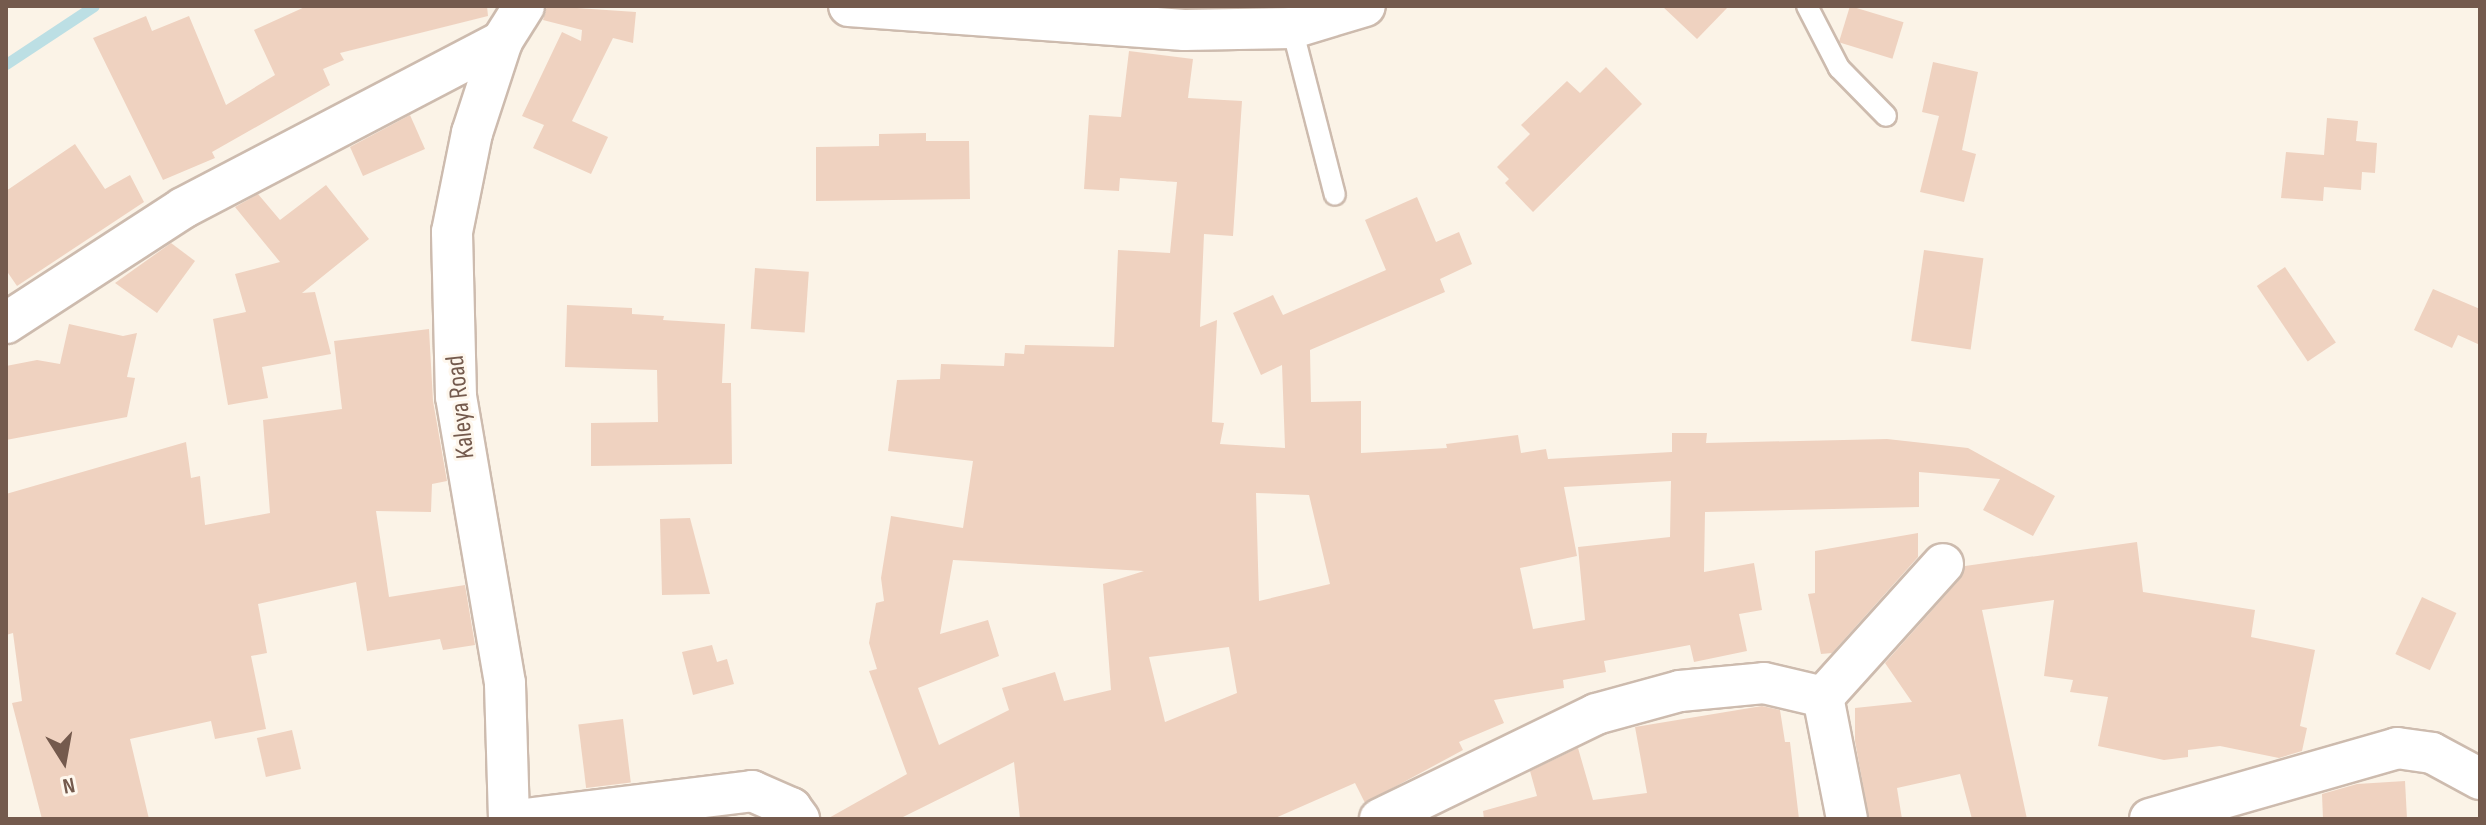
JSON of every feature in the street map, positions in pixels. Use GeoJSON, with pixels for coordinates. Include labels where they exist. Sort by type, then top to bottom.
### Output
{"type":"FeatureCollection","features":[{"type":"Feature","properties":{"kind":"street","name":"Kaleya Road"},"geometry":{"type":"LineString","coordinates":[[509,819],[505,683],[456,397],[452,232],[472,133],[502,41],[524,6]]}},
{"type":"Feature","properties":{"kind":"street"},"geometry":{"type":"LineString","coordinates":[[849,6],[1184,30],[1292,28],[1365,6]]}},
{"type":"Feature","properties":{"kind":"street"},"geometry":{"type":"LineString","coordinates":[[6,323],[183,208],[502,41]]}},
{"type":"Feature","properties":{"kind":"street"},"geometry":{"type":"LineString","coordinates":[[1823,697],[1943,564]]}},
{"type":"Feature","properties":{"kind":"street"},"geometry":{"type":"LineString","coordinates":[[1380,819],[1596,714],[1680,691],[1764,683],[1823,697]]}},
{"type":"Feature","properties":{"kind":"street"},"geometry":{"type":"LineString","coordinates":[[1823,697],[1847,819]]}},
{"type":"Feature","properties":{"kind":"street"},"geometry":{"type":"LineString","coordinates":[[2150,819],[2397,748],[2432,753],[2480,779]]}},
{"type":"Feature","properties":{"kind":"street"},"geometry":{"type":"LineString","coordinates":[[525,819],[752,791],[791,808],[799,819]]}},
{"type":"Feature","properties":{"kind":"lane"},"geometry":{"type":"LineString","coordinates":[[1807,6],[1839,68],[1886,116]]}},
{"type":"Feature","properties":{"kind":"lane"},"geometry":{"type":"LineString","coordinates":[[1292,28],[1335,195]]}},
{"type":"Feature","properties":{"kind":"building"},"geometry":{"type":"Polygon","coordinates":[[[307,6],[487,6],[488,16],[340,53],[344,60],[323,69],[330,85],[212,152],[215,158],[163,180],[93,38],[146,16],[152,31],[189,16],[226,105],[275,75],[254,30],[307,6]]]}},
{"type":"Feature","properties":{"kind":"building"},"geometry":{"type":"Polygon","coordinates":[[[547,6],[636,12],[633,43],[613,38],[572,121],[608,137],[591,174],[533,148],[544,125],[522,116],[562,32],[581,41],[582,30],[543,20],[547,6]]]}},
{"type":"Feature","properties":{"kind":"building"},"geometry":{"type":"Polygon","coordinates":[[[1662,6],[1729,6],[1697,39],[1662,6]]]}},
{"type":"Feature","properties":{"kind":"building"},"geometry":{"type":"Polygon","coordinates":[[[1850,6],[1904,22],[1892,59],[1839,42],[1850,6]]]}},
{"type":"Feature","properties":{"kind":"building"},"geometry":{"type":"Polygon","coordinates":[[[1129,51],[1193,59],[1188,98],[1242,101],[1233,236],[1204,234],[1200,327],[1217,320],[1212,422],[1224,423],[1220,444],[1285,448],[1282,365],[1261,375],[1233,313],[1273,295],[1283,315],[1386,270],[1365,220],[1417,197],[1436,242],[1459,232],[1472,264],[1440,279],[1445,292],[1310,350],[1311,402],[1361,401],[1361,453],[1447,448],[1446,444],[1518,435],[1521,453],[1546,449],[1548,459],[1672,452],[1672,433],[1707,433],[1706,443],[1887,439],[1968,448],[2055,496],[2033,536],[1983,510],[2000,479],[1919,472],[1919,507],[1705,512],[1704,572],[1754,563],[1762,610],[1739,614],[1747,651],[1694,662],[1690,645],[1604,661],[1606,672],[1563,680],[1564,688],[1494,700],[1504,723],[1459,742],[1463,750],[1365,803],[1355,783],[1273,819],[1020,819],[1014,762],[899,819],[827,819],[907,774],[869,671],[877,669],[869,643],[876,603],[884,601],[881,578],[891,516],[963,528],[973,461],[888,451],[897,380],[940,379],[941,364],[1004,366],[1005,353],[1024,354],[1025,345],[1114,347],[1118,250],[1170,253],[1177,182],[1120,178],[1119,191],[1084,189],[1089,115],[1121,117],[1129,51]],[[1671,481],[1564,487],[1577,556],[1520,568],[1533,629],[1585,620],[1578,547],[1670,537],[1671,481]],[[1256,493],[1259,601],[1330,584],[1309,495],[1256,493]],[[953,560],[940,634],[988,620],[999,656],[918,688],[939,745],[1009,710],[1002,688],[1055,672],[1064,701],[1111,690],[1103,584],[1144,571],[953,560]],[[1229,647],[1149,657],[1165,722],[1237,693],[1229,647]]]}},
{"type":"Feature","properties":{"kind":"building"},"geometry":{"type":"Polygon","coordinates":[[[1933,62],[1978,72],[1962,150],[1976,154],[1964,202],[1920,192],[1939,116],[1922,112],[1933,62]]]}},
{"type":"Feature","properties":{"kind":"building"},"geometry":{"type":"Polygon","coordinates":[[[1606,67],[1642,104],[1533,212],[1505,183],[1509,179],[1497,167],[1530,134],[1521,125],[1567,81],[1580,93],[1606,67]]]}},
{"type":"Feature","properties":{"kind":"building"},"geometry":{"type":"Polygon","coordinates":[[[410,115],[425,149],[363,176],[350,147],[410,115]]]}},
{"type":"Feature","properties":{"kind":"building"},"geometry":{"type":"Polygon","coordinates":[[[2327,118],[2358,121],[2356,141],[2377,143],[2375,173],[2362,172],[2361,190],[2324,187],[2323,201],[2281,198],[2286,152],[2324,155],[2327,118]]]}},
{"type":"Feature","properties":{"kind":"building"},"geometry":{"type":"Polygon","coordinates":[[[926,133],[926,141],[969,141],[970,199],[816,201],[816,147],[879,146],[879,134],[926,133]]]}},
{"type":"Feature","properties":{"kind":"building"},"geometry":{"type":"Polygon","coordinates":[[[75,144],[105,189],[130,175],[144,202],[17,286],[6,270],[6,191],[75,144]]]}},
{"type":"Feature","properties":{"kind":"building"},"geometry":{"type":"Polygon","coordinates":[[[326,185],[369,239],[302,293],[315,292],[331,354],[262,367],[268,398],[228,405],[213,319],[246,312],[235,274],[280,262],[235,207],[258,194],[280,220],[326,185]]]}},
{"type":"Feature","properties":{"kind":"building"},"geometry":{"type":"Polygon","coordinates":[[[171,243],[195,261],[157,313],[115,283],[171,243]]]}},
{"type":"Feature","properties":{"kind":"building"},"geometry":{"type":"Polygon","coordinates":[[[1924,250],[1983,258],[1971,349],[1911,341],[1924,250]]]}},
{"type":"Feature","properties":{"kind":"building"},"geometry":{"type":"Polygon","coordinates":[[[2285,267],[2336,342],[2308,361],[2257,286],[2285,267]]]}},
{"type":"Feature","properties":{"kind":"building"},"geometry":{"type":"Polygon","coordinates":[[[755,268],[809,272],[805,333],[751,329],[755,268]]]}},
{"type":"Feature","properties":{"kind":"building"},"geometry":{"type":"Polygon","coordinates":[[[2433,289],[2480,309],[2480,345],[2458,335],[2452,348],[2414,330],[2433,289]]]}},
{"type":"Feature","properties":{"kind":"building"},"geometry":{"type":"Polygon","coordinates":[[[567,305],[632,308],[632,314],[664,316],[663,320],[725,324],[722,383],[731,383],[732,464],[591,466],[591,423],[658,422],[657,370],[565,367],[567,305]]]}},
{"type":"Feature","properties":{"kind":"building"},"geometry":{"type":"Polygon","coordinates":[[[69,324],[123,336],[137,333],[127,377],[135,378],[127,417],[6,440],[6,366],[37,360],[60,364],[69,324]]]}},
{"type":"Feature","properties":{"kind":"building"},"geometry":{"type":"Polygon","coordinates":[[[429,329],[433,401],[447,481],[432,484],[431,512],[376,511],[389,597],[465,585],[475,645],[443,650],[440,639],[367,651],[356,582],[258,604],[267,653],[251,656],[266,729],[215,739],[211,721],[130,739],[149,819],[42,819],[12,703],[22,701],[13,633],[6,635],[6,494],[186,442],[191,478],[200,476],[205,525],[270,513],[263,420],[342,409],[334,341],[429,329]]]}},
{"type":"Feature","properties":{"kind":"building"},"geometry":{"type":"Polygon","coordinates":[[[690,518],[710,594],[662,595],[660,519],[690,518]]]}},
{"type":"Feature","properties":{"kind":"building"},"geometry":{"type":"Polygon","coordinates":[[[1918,533],[1918,557],[1832,653],[1821,654],[1808,594],[1815,593],[1815,551],[1918,533]]]}},
{"type":"Feature","properties":{"kind":"building"},"geometry":{"type":"Polygon","coordinates":[[[2137,542],[2143,592],[2255,610],[2251,637],[2315,650],[2300,726],[2307,728],[2302,751],[2279,758],[2220,746],[2188,750],[2188,757],[2164,760],[2098,746],[2108,697],[2070,692],[2073,680],[2044,676],[2054,600],[1982,610],[2027,819],[1972,819],[1960,774],[1897,788],[1902,819],[1869,819],[1855,741],[1855,708],[1912,702],[1885,663],[1960,579],[1965,566],[2137,542]]]}},
{"type":"Feature","properties":{"kind":"building"},"geometry":{"type":"Polygon","coordinates":[[[2422,597],[2456,613],[2430,670],[2395,654],[2422,597]]]}},
{"type":"Feature","properties":{"kind":"building"},"geometry":{"type":"Polygon","coordinates":[[[712,645],[717,662],[727,659],[734,684],[693,695],[682,652],[712,645]]]}},
{"type":"Feature","properties":{"kind":"building"},"geometry":{"type":"Polygon","coordinates":[[[1762,706],[1780,710],[1785,742],[1790,742],[1799,819],[1484,819],[1483,811],[1537,796],[1530,771],[1578,748],[1593,800],[1647,793],[1635,727],[1762,706]]]}},
{"type":"Feature","properties":{"kind":"building"},"geometry":{"type":"Polygon","coordinates":[[[623,719],[631,783],[586,788],[578,724],[623,719]]]}},
{"type":"Feature","properties":{"kind":"building"},"geometry":{"type":"Polygon","coordinates":[[[292,730],[301,769],[266,777],[257,738],[292,730]]]}},
{"type":"Feature","properties":{"kind":"building"},"geometry":{"type":"Polygon","coordinates":[[[2405,781],[2407,819],[2323,819],[2322,794],[2357,784],[2405,781]]]}},
{"type":"Feature","properties":{"kind":"waterway"},"geometry":{"type":"LineString","coordinates":[[6,64],[94,6]]}}]}
